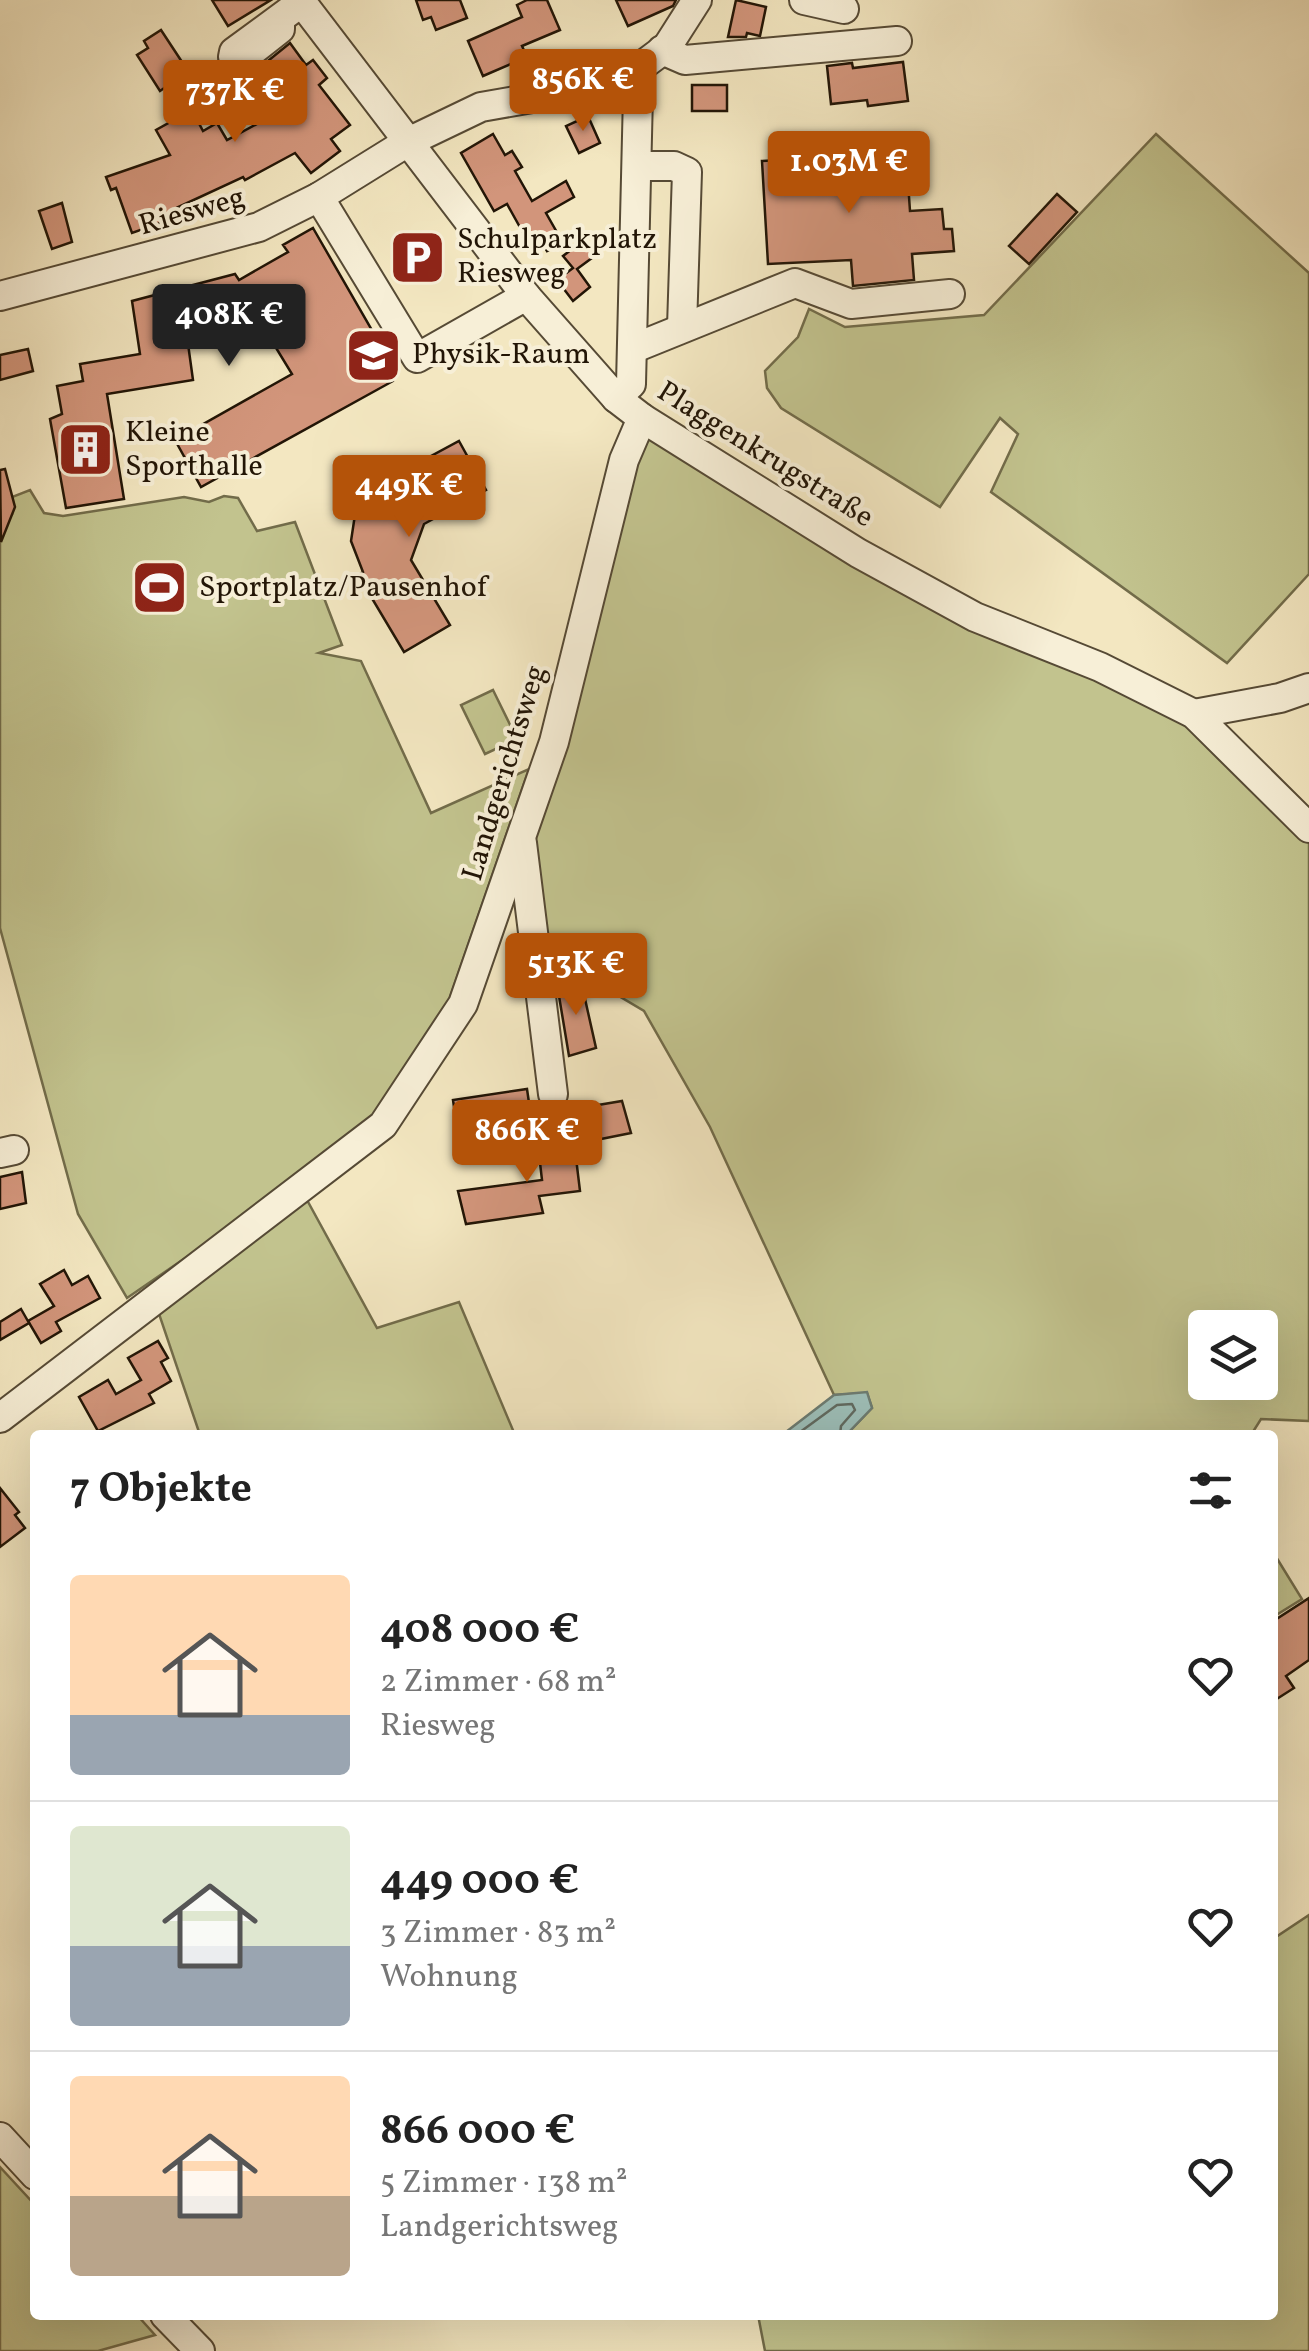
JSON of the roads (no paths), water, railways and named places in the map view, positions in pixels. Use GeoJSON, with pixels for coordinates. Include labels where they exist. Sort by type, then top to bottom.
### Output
{"type":"FeatureCollection","features":[{"type":"Feature","properties":{"kind":"street","name":"Riesweg"},"geometry":{"type":"LineString","coordinates":[[0,296],[259,228],[406,142],[480,107],[589,88],[635,70],[662,50],[697,0]]}},
{"type":"Feature","properties":{"kind":"street"},"geometry":{"type":"LineString","coordinates":[[804,0],[844,8]]}},
{"type":"Feature","properties":{"kind":"street"},"geometry":{"type":"LineString","coordinates":[[223,64],[294,8]]}},
{"type":"Feature","properties":{"kind":"street","name":"Plaggenkrugstraße"},"geometry":{"type":"LineString","coordinates":[[294,8],[406,142],[526,296],[616,398],[858,553],[976,616],[1100,667],[1194,714],[1309,828]]}},
{"type":"Feature","properties":{"kind":"street"},"geometry":{"type":"LineString","coordinates":[[662,50],[686,60],[896,40]]}},
{"type":"Feature","properties":{"kind":"street"},"geometry":{"type":"LineString","coordinates":[[616,398],[632,384],[638,95],[635,70]]}},
{"type":"Feature","properties":{"kind":"street"},"geometry":{"type":"LineString","coordinates":[[637,166],[674,166],[687,172],[682,328]]}},
{"type":"Feature","properties":{"kind":"street"},"geometry":{"type":"LineString","coordinates":[[319,196],[417,358],[526,296]]}},
{"type":"Feature","properties":{"kind":"street"},"geometry":{"type":"LineString","coordinates":[[632,348],[795,283],[851,304],[950,294]]}},
{"type":"Feature","properties":{"kind":"street","name":"Landgerichtsweg"},"geometry":{"type":"LineString","coordinates":[[0,1418],[384,1125],[463,1004],[554,742],[624,460],[642,418]]}},
{"type":"Feature","properties":{"kind":"street"},"geometry":{"type":"LineString","coordinates":[[1194,714],[1280,698],[1309,688]]}},
{"type":"Feature","properties":{"kind":"street"},"geometry":{"type":"LineString","coordinates":[[521,837],[552,1094]]}},
{"type":"Feature","properties":{"kind":"street"},"geometry":{"type":"LineString","coordinates":[[0,2136],[30,2169]]}},
{"type":"Feature","properties":{"kind":"street"},"geometry":{"type":"LineString","coordinates":[[170,2320],[200,2351]]}},
{"type":"Feature","properties":{"kind":"water"},"geometry":{"type":"Polygon","coordinates":[[[867,1392],[872,1408],[851,1430],[788,1430],[834,1395],[867,1392]]]}},
{"type":"Feature","properties":{"kind":"place","name":"Schulparkplatz Riesweg"},"geometry":{"type":"Point","coordinates":[418,257]}},
{"type":"Feature","properties":{"kind":"place","name":"Physik-Raum"},"geometry":{"type":"Point","coordinates":[373,355]}},
{"type":"Feature","properties":{"kind":"place","name":"Kleine Sporthalle"},"geometry":{"type":"Point","coordinates":[86,450]}},
{"type":"Feature","properties":{"kind":"place","name":"Sportplatz/Pausenhof"},"geometry":{"type":"Point","coordinates":[160,588]}}]}
